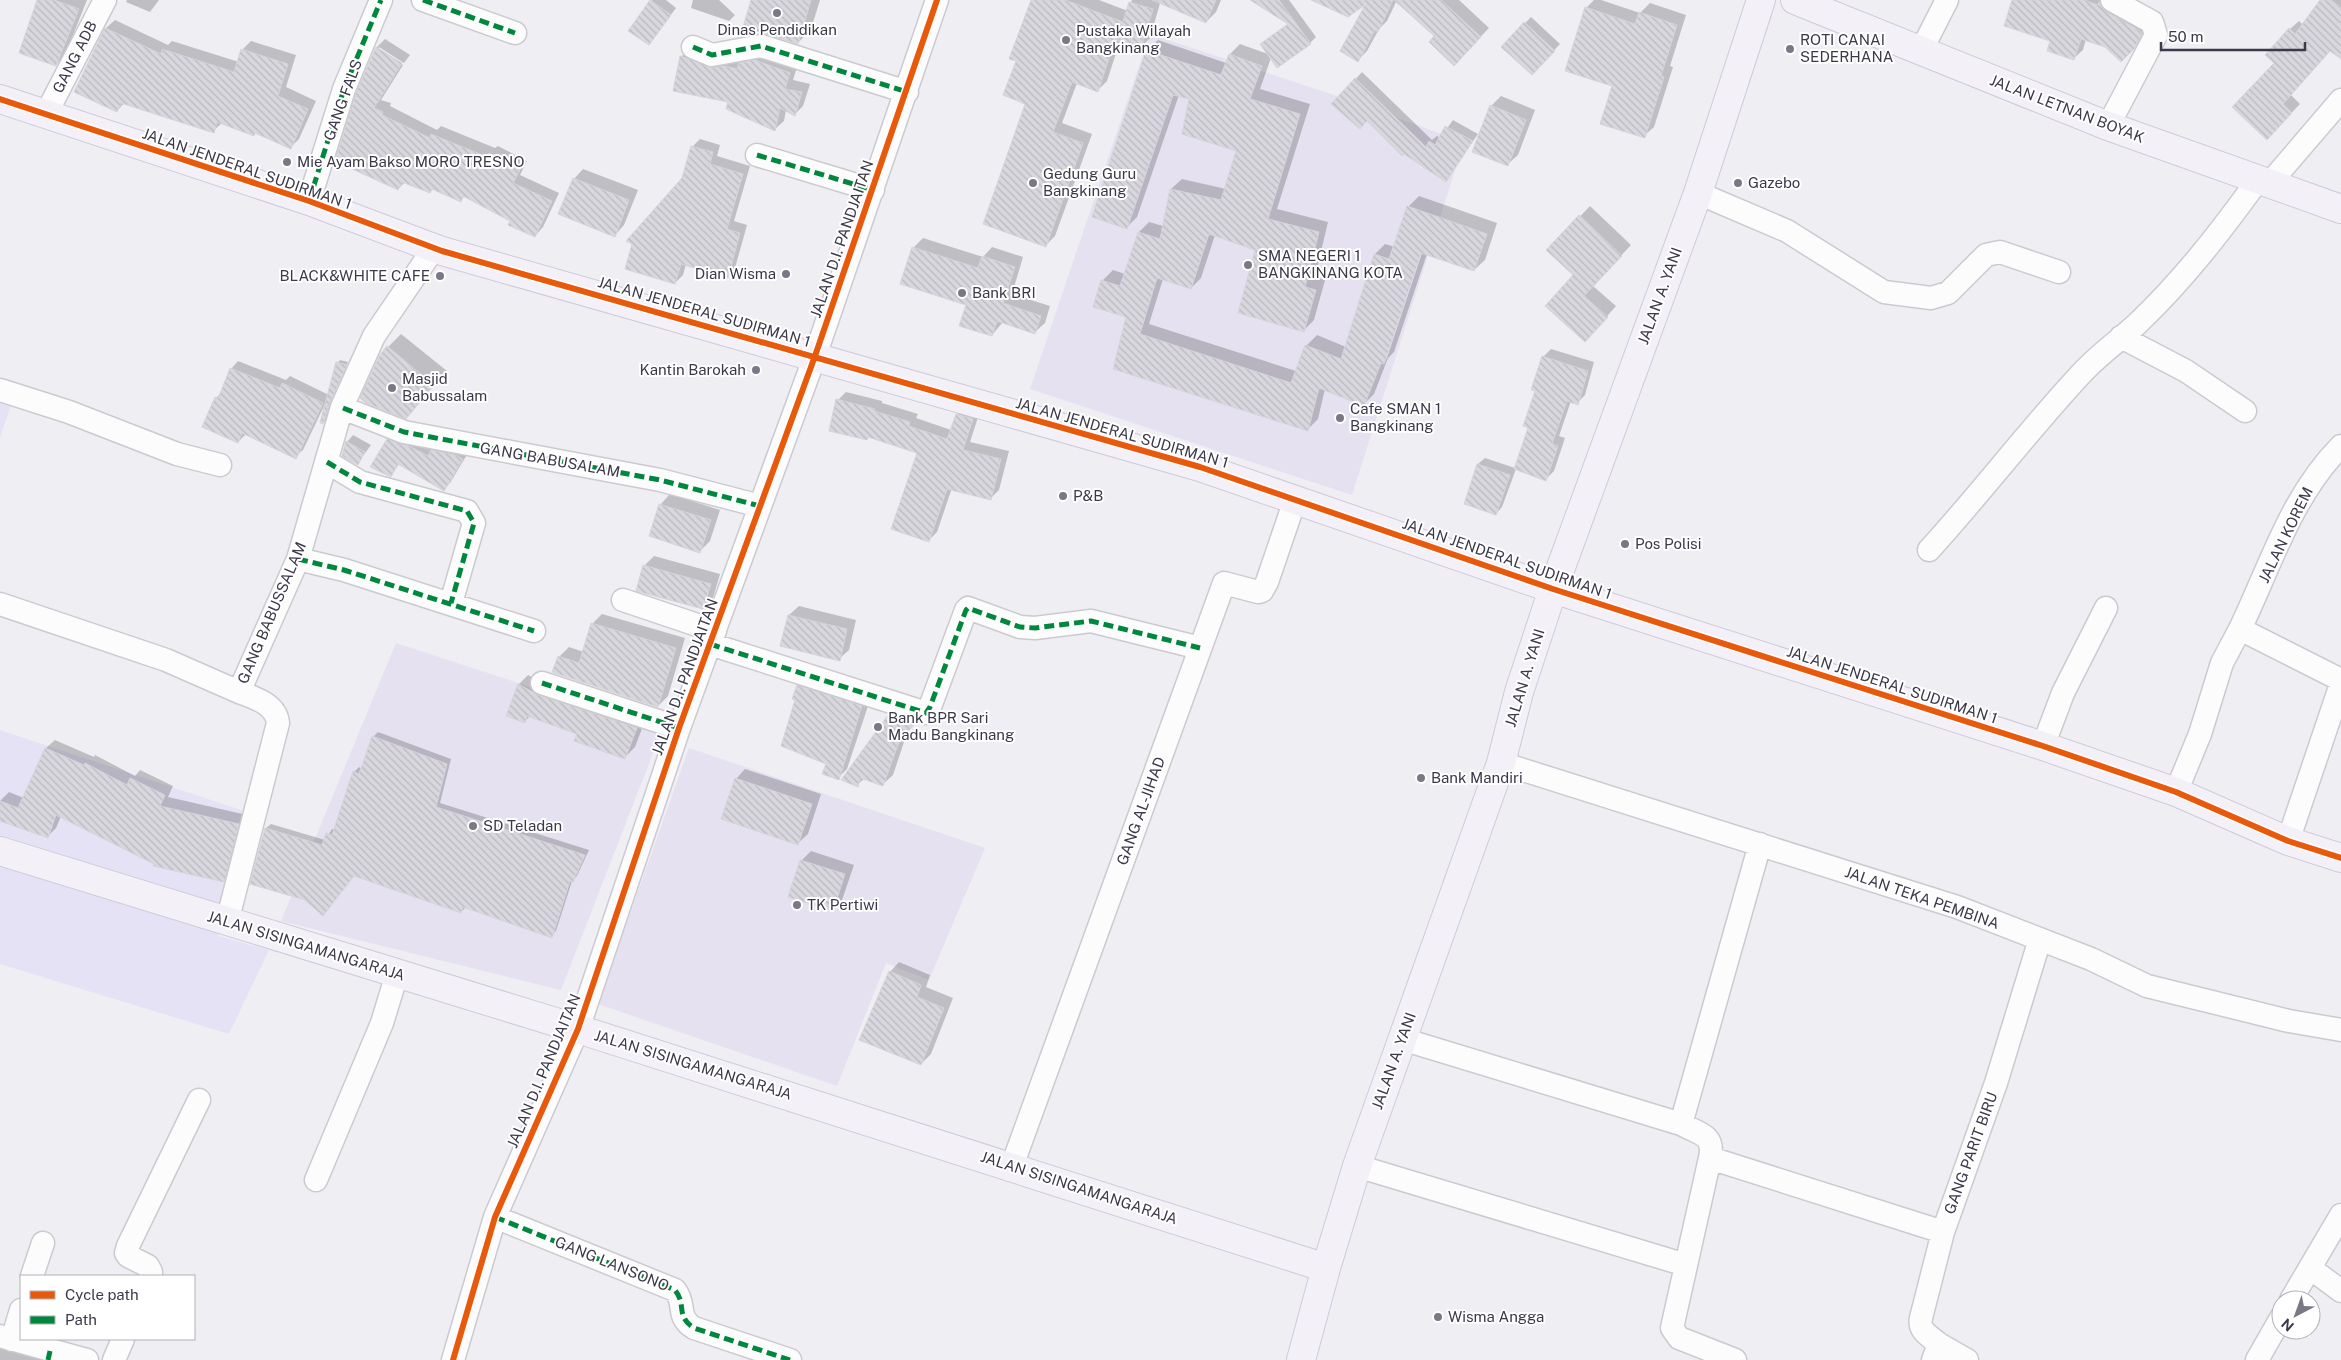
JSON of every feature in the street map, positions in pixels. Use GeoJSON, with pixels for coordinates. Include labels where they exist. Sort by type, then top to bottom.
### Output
{"type":"FeatureCollection","features":[{"type":"Feature","properties":{"kind":"street","name":"GANG ADB"},"geometry":{"type":"LineString","coordinates":[[46,114],[105,0]]}},
{"type":"Feature","properties":{"kind":"street","name":"GANG FALS"},"geometry":{"type":"LineString","coordinates":[[309,201],[344,89],[381,0]]}},
{"type":"Feature","properties":{"kind":"street"},"geometry":{"type":"LineString","coordinates":[[423,0],[515,33]]}},
{"type":"Feature","properties":{"kind":"street","name":"JALAN D.I. PANDJAITAN"},"geometry":{"type":"LineString","coordinates":[[453,1360],[495,1217],[578,1029],[679,728],[815,356],[937,0]]}},
{"type":"Feature","properties":{"kind":"street","name":"JALAN A. YANI"},"geometry":{"type":"LineString","coordinates":[[1301,1360],[1357,1166],[1501,763],[1519,692],[1553,589],[1698,193],[1762,0]]}},
{"type":"Feature","properties":{"kind":"street","name":"JALAN LETNAN BOYAK"},"geometry":{"type":"LineString","coordinates":[[1795,0],[2108,126],[2341,209]]}},
{"type":"Feature","properties":{"kind":"street"},"geometry":{"type":"LineString","coordinates":[[1921,51],[1947,0]]}},
{"type":"Feature","properties":{"kind":"street"},"geometry":{"type":"LineString","coordinates":[[2108,126],[2156,35],[2152,22],[2112,0]]}},
{"type":"Feature","properties":{"kind":"street"},"geometry":{"type":"LineString","coordinates":[[693,47],[712,55],[762,46],[906,92]]}},
{"type":"Feature","properties":{"kind":"street","name":"JALAN JENDERAL SUDIRMAN 1"},"geometry":{"type":"LineString","coordinates":[[0,99],[309,201],[434,248],[1200,467],[1553,589],[2043,746],[2176,792],[2288,841],[2341,858]]}},
{"type":"Feature","properties":{"kind":"street"},"geometry":{"type":"LineString","coordinates":[[1929,550],[1976,499],[2080,374],[2137,324],[2191,268],[2263,182],[2341,100]]}},
{"type":"Feature","properties":{"kind":"street"},"geometry":{"type":"LineString","coordinates":[[757,155],[873,190]]}},
{"type":"Feature","properties":{"kind":"street"},"geometry":{"type":"LineString","coordinates":[[1698,193],[1787,231],[1884,292],[1931,298],[1948,293],[1986,255],[2000,252],[2059,272]]}},
{"type":"Feature","properties":{"kind":"street","name":"GANG BABUSSALAM"},"geometry":{"type":"LineString","coordinates":[[227,922],[278,723],[278,716],[272,708],[240,692],[298,559],[342,408],[374,336],[434,248]]}},
{"type":"Feature","properties":{"kind":"street"},"geometry":{"type":"LineString","coordinates":[[2121,337],[2186,371],[2245,411]]}},
{"type":"Feature","properties":{"kind":"street"},"geometry":{"type":"LineString","coordinates":[[0,390],[69,412],[177,454],[220,465]]}},
{"type":"Feature","properties":{"kind":"street","name":"GANG BABUSALAM"},"geometry":{"type":"LineString","coordinates":[[342,408],[404,432],[650,478],[760,506]]}},
{"type":"Feature","properties":{"kind":"street","name":"JALAN KOREM"},"geometry":{"type":"LineString","coordinates":[[2176,792],[2200,734],[2222,663],[2304,493],[2341,446]]}},
{"type":"Feature","properties":{"kind":"street"},"geometry":{"type":"LineString","coordinates":[[327,462],[360,482],[467,511],[474,523],[451,603]]}},
{"type":"Feature","properties":{"kind":"street","name":"GANG AL-JIHAD"},"geometry":{"type":"LineString","coordinates":[[1012,1166],[1224,583],[1258,592],[1262,591],[1267,582],[1295,500]]}},
{"type":"Feature","properties":{"kind":"street"},"geometry":{"type":"LineString","coordinates":[[298,559],[344,570],[407,592],[451,603],[534,630]]}},
{"type":"Feature","properties":{"kind":"street"},"geometry":{"type":"LineString","coordinates":[[623,600],[712,638],[926,713],[968,608],[973,608],[1020,627],[1036,628],[1091,621],[1200,648]]}},
{"type":"Feature","properties":{"kind":"street"},"geometry":{"type":"LineString","coordinates":[[0,604],[166,660],[240,692]]}},
{"type":"Feature","properties":{"kind":"street"},"geometry":{"type":"LineString","coordinates":[[2043,746],[2063,693],[2106,608]]}},
{"type":"Feature","properties":{"kind":"street"},"geometry":{"type":"LineString","coordinates":[[2240,629],[2341,680]]}},
{"type":"Feature","properties":{"kind":"street"},"geometry":{"type":"LineString","coordinates":[[542,683],[679,728]]}},
{"type":"Feature","properties":{"kind":"street"},"geometry":{"type":"LineString","coordinates":[[2288,841],[2341,684]]}},
{"type":"Feature","properties":{"kind":"street","name":"JALAN TEKA PEMBINA"},"geometry":{"type":"LineString","coordinates":[[1501,763],[1957,907],[2091,959],[2146,986],[2289,1021],[2341,1030]]}},
{"type":"Feature","properties":{"kind":"street"},"geometry":{"type":"LineString","coordinates":[[1681,1124],[1760,844]]}},
{"type":"Feature","properties":{"kind":"street","name":"JALAN SISINGAMANGARAJA"},"geometry":{"type":"LineString","coordinates":[[0,851],[578,1029],[1012,1166],[1326,1268]]}},
{"type":"Feature","properties":{"kind":"street","name":"GANG PARIT BIRU"},"geometry":{"type":"LineString","coordinates":[[1936,1352],[1919,1324],[1943,1232],[1996,1083],[2040,939]]}},
{"type":"Feature","properties":{"kind":"street"},"geometry":{"type":"LineString","coordinates":[[316,1180],[382,1023],[397,974]]}},
{"type":"Feature","properties":{"kind":"street"},"geometry":{"type":"LineString","coordinates":[[1402,1039],[1681,1124],[1709,1139],[1713,1146],[1672,1328],[1674,1334],[1679,1338],[1735,1360]]}},
{"type":"Feature","properties":{"kind":"street"},"geometry":{"type":"LineString","coordinates":[[150,1275],[148,1266],[128,1256],[128,1246],[199,1100]]}},
{"type":"Feature","properties":{"kind":"street"},"geometry":{"type":"LineString","coordinates":[[1710,1158],[1943,1232]]}},
{"type":"Feature","properties":{"kind":"street"},"geometry":{"type":"LineString","coordinates":[[1357,1166],[1686,1265]]}},
{"type":"Feature","properties":{"kind":"street"},"geometry":{"type":"LineString","coordinates":[[2297,1290],[2341,1215]]}},
{"type":"Feature","properties":{"kind":"street","name":"GANG LANSONO"},"geometry":{"type":"LineString","coordinates":[[495,1217],[675,1290],[680,1296],[682,1316],[685,1322],[694,1328],[790,1360]]}},
{"type":"Feature","properties":{"kind":"street"},"geometry":{"type":"LineString","coordinates":[[32,1275],[43,1243]]}},
{"type":"Feature","properties":{"kind":"street"},"geometry":{"type":"LineString","coordinates":[[2310,1268],[2341,1291]]}},
{"type":"Feature","properties":{"kind":"street"},"geometry":{"type":"LineString","coordinates":[[20,1312],[6,1338],[49,1355],[87,1360]]}},
{"type":"Feature","properties":{"kind":"street"},"geometry":{"type":"LineString","coordinates":[[2257,1360],[2271,1336]]}},
{"type":"Feature","properties":{"kind":"street"},"geometry":{"type":"LineString","coordinates":[[114,1360],[123,1340]]}},
{"type":"Feature","properties":{"kind":"street"},"geometry":{"type":"LineString","coordinates":[[1936,1352],[1967,1360]]}},
{"type":"Feature","properties":{"kind":"shaded area","name":"SMA NEGERI 1 BANGKINANG KOTA"},"geometry":{"type":"Polygon","coordinates":[[[1150,34],[1331,94],[1464,142],[1352,495],[1030,389],[1150,34]]]}},
{"type":"Feature","properties":{"kind":"shaded area"},"geometry":{"type":"Polygon","coordinates":[[[0,397],[12,402],[0,438],[0,397]]]}},
{"type":"Feature","properties":{"kind":"shaded area","name":"SD Teladan"},"geometry":{"type":"Polygon","coordinates":[[[396,643],[662,730],[561,990],[281,921],[396,643]]]}},
{"type":"Feature","properties":{"kind":"shaded area"},"geometry":{"type":"Polygon","coordinates":[[[0,730],[247,812],[223,904],[218,936],[269,950],[229,1034],[0,964],[0,730]]]}},
{"type":"Feature","properties":{"kind":"shaded area","name":"TK Pertiwi"},"geometry":{"type":"Polygon","coordinates":[[[689,748],[985,848],[929,980],[886,963],[837,1086],[598,1004],[689,748]]]}},
{"type":"Feature","properties":{"kind":"building"},"geometry":{"type":"Polygon","coordinates":[[[37,0],[54,0],[79,9],[56,66],[19,53],[37,0]]]}},
{"type":"Feature","properties":{"kind":"building"},"geometry":{"type":"Polygon","coordinates":[[[650,0],[671,15],[649,45],[628,31],[650,0]]]}},
{"type":"Feature","properties":{"kind":"building","name":"Dinas Pendidikan"},"geometry":{"type":"Polygon","coordinates":[[[751,0],[811,0],[798,44],[743,27],[751,0]]]}},
{"type":"Feature","properties":{"kind":"building"},"geometry":{"type":"Polygon","coordinates":[[[1031,0],[1065,0],[1123,22],[1129,2],[1153,9],[1141,48],[1115,40],[1098,92],[1072,82],[1053,132],[1083,143],[1046,247],[983,224],[1025,104],[1003,95],[1016,61],[1009,59],[1031,0]]]}},
{"type":"Feature","properties":{"kind":"building"},"geometry":{"type":"Polygon","coordinates":[[[1152,0],[1216,0],[1206,23],[1152,0]]]}},
{"type":"Feature","properties":{"kind":"building"},"geometry":{"type":"Polygon","coordinates":[[[1250,0],[1279,0],[1311,44],[1277,68],[1260,44],[1288,24],[1250,0]]]}},
{"type":"Feature","properties":{"kind":"building"},"geometry":{"type":"Polygon","coordinates":[[[1311,0],[1393,0],[1378,32],[1375,30],[1358,62],[1340,51],[1365,5],[1348,17],[1311,0]]]}},
{"type":"Feature","properties":{"kind":"building"},"geometry":{"type":"Polygon","coordinates":[[[1394,0],[1441,0],[1481,37],[1454,66],[1429,42],[1434,36],[1394,0]]]}},
{"type":"Feature","properties":{"kind":"building"},"geometry":{"type":"Polygon","coordinates":[[[2012,0],[2084,0],[2098,5],[2099,2],[2105,11],[2142,34],[2134,49],[2121,62],[2105,47],[2081,39],[2074,60],[2047,51],[2050,41],[2004,26],[2012,0]]]}},
{"type":"Feature","properties":{"kind":"building"},"geometry":{"type":"Polygon","coordinates":[[[2320,0],[2331,0],[2341,8],[2341,59],[2330,51],[2283,104],[2292,113],[2267,140],[2232,107],[2274,63],[2265,55],[2289,28],[2295,34],[2320,0]]]}},
{"type":"Feature","properties":{"kind":"building"},"geometry":{"type":"Polygon","coordinates":[[[1585,7],[1635,24],[1639,12],[1677,25],[1661,76],[1664,77],[1645,138],[1600,124],[1612,86],[1565,71],[1585,7]]]}},
{"type":"Feature","properties":{"kind":"building"},"geometry":{"type":"Polygon","coordinates":[[[1524,22],[1555,51],[1532,75],[1501,47],[1524,22]]]}},
{"type":"Feature","properties":{"kind":"building"},"geometry":{"type":"Polygon","coordinates":[[[105,28],[161,54],[162,49],[234,72],[241,49],[288,64],[278,96],[308,109],[291,149],[255,133],[254,136],[217,122],[214,133],[121,103],[117,112],[74,92],[105,28]]]}},
{"type":"Feature","properties":{"kind":"building"},"geometry":{"type":"Polygon","coordinates":[[[376,47],[402,63],[374,108],[383,112],[382,115],[430,138],[431,134],[487,157],[489,153],[520,170],[513,183],[552,201],[535,237],[508,225],[510,221],[463,196],[461,202],[432,189],[430,193],[402,182],[398,190],[335,161],[356,93],[376,47]]]}},
{"type":"Feature","properties":{"kind":"building"},"geometry":{"type":"Polygon","coordinates":[[[1146,50],[1221,75],[1229,54],[1262,66],[1250,99],[1300,114],[1268,219],[1319,232],[1305,287],[1316,290],[1304,332],[1238,313],[1255,250],[1209,234],[1191,289],[1157,278],[1140,334],[1291,383],[1305,345],[1341,359],[1374,254],[1389,259],[1407,206],[1487,234],[1474,271],[1421,253],[1384,364],[1381,363],[1364,406],[1319,388],[1308,431],[1113,369],[1126,317],[1093,307],[1101,280],[1120,286],[1138,232],[1160,239],[1170,189],[1221,200],[1236,151],[1182,134],[1189,99],[1173,95],[1127,229],[1092,217],[1146,50]]]}},
{"type":"Feature","properties":{"kind":"building"},"geometry":{"type":"Polygon","coordinates":[[[680,56],[714,68],[725,66],[737,69],[739,63],[755,60],[790,73],[785,89],[802,92],[795,116],[780,108],[775,131],[726,109],[728,102],[673,91],[680,56]]]}},
{"type":"Feature","properties":{"kind":"building"},"geometry":{"type":"Polygon","coordinates":[[[1355,78],[1426,147],[1429,141],[1435,145],[1445,126],[1473,141],[1446,182],[1404,154],[1402,156],[1367,121],[1360,129],[1331,104],[1355,78]]]}},
{"type":"Feature","properties":{"kind":"building"},"geometry":{"type":"Polygon","coordinates":[[[1490,105],[1526,120],[1508,166],[1472,152],[1490,105]]]}},
{"type":"Feature","properties":{"kind":"building"},"geometry":{"type":"Polygon","coordinates":[[[691,146],[713,152],[710,164],[743,174],[727,229],[740,233],[728,278],[681,264],[675,284],[625,269],[632,244],[626,241],[682,178],[691,146]]]}},
{"type":"Feature","properties":{"kind":"building"},"geometry":{"type":"Polygon","coordinates":[[[573,178],[629,200],[615,237],[558,214],[573,178]]]}},
{"type":"Feature","properties":{"kind":"building"},"geometry":{"type":"Polygon","coordinates":[[[1579,215],[1622,256],[1584,296],[1608,317],[1585,342],[1545,306],[1573,275],[1546,250],[1579,215]]]}},
{"type":"Feature","properties":{"kind":"building"},"geometry":{"type":"Polygon","coordinates":[[[912,247],[978,268],[982,256],[1015,267],[1003,303],[1041,316],[1035,334],[997,321],[992,336],[959,326],[966,305],[900,284],[912,247]]]}},
{"type":"Feature","properties":{"kind":"building","name":"Masjid Babussalam"},"geometry":{"type":"Polygon","coordinates":[[[387,346],[434,385],[406,419],[366,403],[360,398],[380,355],[387,346]]]}},
{"type":"Feature","properties":{"kind":"building"},"geometry":{"type":"Polygon","coordinates":[[[1542,356],[1588,371],[1578,405],[1567,401],[1552,444],[1558,446],[1546,481],[1514,469],[1528,428],[1523,426],[1535,391],[1531,390],[1542,356]]]}},
{"type":"Feature","properties":{"kind":"building"},"geometry":{"type":"Polygon","coordinates":[[[336,362],[347,365],[330,402],[323,424],[320,423],[336,362]]]}},
{"type":"Feature","properties":{"kind":"building"},"geometry":{"type":"Polygon","coordinates":[[[230,368],[280,388],[282,383],[323,403],[296,459],[242,433],[238,443],[202,427],[215,397],[218,399],[230,368]]]}},
{"type":"Feature","properties":{"kind":"building"},"geometry":{"type":"Polygon","coordinates":[[[836,399],[875,409],[874,411],[910,422],[909,426],[947,439],[956,414],[973,419],[963,450],[1001,459],[991,500],[947,489],[929,542],[891,529],[917,453],[868,437],[867,440],[829,431],[836,399]]]}},
{"type":"Feature","properties":{"kind":"building"},"geometry":{"type":"Polygon","coordinates":[[[387,439],[411,447],[428,456],[431,450],[455,455],[463,459],[444,491],[398,464],[391,477],[370,467],[387,439]]]}},
{"type":"Feature","properties":{"kind":"building"},"geometry":{"type":"Polygon","coordinates":[[[346,441],[365,452],[358,465],[342,456],[346,441]]]}},
{"type":"Feature","properties":{"kind":"building"},"geometry":{"type":"Polygon","coordinates":[[[1477,464],[1510,475],[1496,515],[1464,504],[1477,464]]]}},
{"type":"Feature","properties":{"kind":"building"},"geometry":{"type":"Polygon","coordinates":[[[659,504],[711,520],[700,553],[649,536],[659,504]]]}},
{"type":"Feature","properties":{"kind":"building"},"geometry":{"type":"Polygon","coordinates":[[[643,565],[711,584],[703,609],[636,591],[643,565]]]}},
{"type":"Feature","properties":{"kind":"building"},"geometry":{"type":"Polygon","coordinates":[[[788,615],[847,629],[840,661],[780,646],[788,615]]]}},
{"type":"Feature","properties":{"kind":"building"},"geometry":{"type":"Polygon","coordinates":[[[591,623],[676,648],[658,707],[552,672],[558,656],[579,663],[591,623]]]}},
{"type":"Feature","properties":{"kind":"building"},"geometry":{"type":"Polygon","coordinates":[[[518,684],[538,695],[637,728],[625,759],[574,741],[577,734],[527,716],[525,723],[506,716],[518,684]]]}},
{"type":"Feature","properties":{"kind":"building"},"geometry":{"type":"Polygon","coordinates":[[[797,685],[862,706],[839,780],[822,774],[826,764],[781,746],[795,700],[792,699],[797,685]]]}},
{"type":"Feature","properties":{"kind":"building"},"geometry":{"type":"Polygon","coordinates":[[[888,715],[915,723],[906,734],[903,731],[883,786],[860,778],[858,787],[841,780],[888,715]]]}},
{"type":"Feature","properties":{"kind":"building"},"geometry":{"type":"Polygon","coordinates":[[[372,736],[447,764],[436,807],[585,855],[573,882],[570,881],[552,938],[463,907],[461,913],[354,876],[323,916],[305,900],[250,884],[265,828],[322,845],[326,833],[332,835],[353,771],[359,774],[372,736]]]}},
{"type":"Feature","properties":{"kind":"building"},"geometry":{"type":"Polygon","coordinates":[[[45,748],[84,765],[85,763],[127,785],[130,778],[165,795],[160,806],[239,824],[224,882],[153,866],[154,864],[56,815],[48,838],[0,821],[0,801],[18,808],[45,748]]]}},
{"type":"Feature","properties":{"kind":"building"},"geometry":{"type":"Polygon","coordinates":[[[735,778],[812,804],[798,845],[721,819],[735,778]]]}},
{"type":"Feature","properties":{"kind":"building"},"geometry":{"type":"Polygon","coordinates":[[[800,860],[845,874],[833,911],[788,897],[800,860]]]}},
{"type":"Feature","properties":{"kind":"building"},"geometry":{"type":"Polygon","coordinates":[[[889,971],[921,985],[917,997],[944,1008],[921,1065],[859,1040],[889,971]]]}},
{"type":"Feature","properties":{"kind":"marked path"},"geometry":{"type":"LineString","coordinates":[[309,201],[344,89],[381,0]]}},
{"type":"Feature","properties":{"kind":"marked path"},"geometry":{"type":"LineString","coordinates":[[423,0],[515,33]]}},
{"type":"Feature","properties":{"kind":"marked path"},"geometry":{"type":"LineString","coordinates":[[693,47],[712,55],[761,46],[907,92]]}},
{"type":"Feature","properties":{"kind":"marked path"},"geometry":{"type":"LineString","coordinates":[[757,155],[873,190]]}},
{"type":"Feature","properties":{"kind":"marked path"},"geometry":{"type":"LineString","coordinates":[[343,408],[404,432],[660,480],[760,506]]}},
{"type":"Feature","properties":{"kind":"marked path"},"geometry":{"type":"LineString","coordinates":[[327,462],[360,482],[467,511],[474,523],[451,603]]}},
{"type":"Feature","properties":{"kind":"marked path"},"geometry":{"type":"LineString","coordinates":[[298,559],[344,570],[534,631]]}},
{"type":"Feature","properties":{"kind":"marked path"},"geometry":{"type":"LineString","coordinates":[[710,644],[926,713],[968,608],[1020,627],[1035,628],[1091,621],[1200,648]]}},
{"type":"Feature","properties":{"kind":"marked path"},"geometry":{"type":"LineString","coordinates":[[542,683],[679,728]]}},
{"type":"Feature","properties":{"kind":"marked path"},"geometry":{"type":"LineString","coordinates":[[495,1217],[675,1290],[683,1315],[688,1324],[694,1328],[790,1360]]}},
{"type":"Feature","properties":{"kind":"marked path"},"geometry":{"type":"LineString","coordinates":[[48,1360],[50,1351]]}},
{"type":"Feature","properties":{"kind":"cycle path"},"geometry":{"type":"LineString","coordinates":[[453,1360],[495,1217],[578,1029],[679,728],[815,356],[937,0]]}},
{"type":"Feature","properties":{"kind":"cycle path"},"geometry":{"type":"LineString","coordinates":[[0,99],[309,201],[442,251],[1200,467],[1553,589],[2043,746],[2176,792],[2288,841],[2341,858]]}},
{"type":"Feature","properties":{"kind":"place","name":"Dinas Pendidikan"},"geometry":{"type":"Point","coordinates":[777,13]}},
{"type":"Feature","properties":{"kind":"place","name":"Pustaka Wilayah Bangkinang"},"geometry":{"type":"Point","coordinates":[1066,40]}},
{"type":"Feature","properties":{"kind":"place","name":"ROTI CANAI SEDERHANA"},"geometry":{"type":"Point","coordinates":[1790,49]}},
{"type":"Feature","properties":{"kind":"place","name":"Mie Ayam Bakso MORO TRESNO"},"geometry":{"type":"Point","coordinates":[287,162]}},
{"type":"Feature","properties":{"kind":"place","name":"Gedung Guru Bangkinang"},"geometry":{"type":"Point","coordinates":[1033,183]}},
{"type":"Feature","properties":{"kind":"place","name":"Gazebo"},"geometry":{"type":"Point","coordinates":[1738,183]}},
{"type":"Feature","properties":{"kind":"place","name":"SMA NEGERI 1 BANGKINANG KOTA"},"geometry":{"type":"Point","coordinates":[1248,265]}},
{"type":"Feature","properties":{"kind":"place","name":"Dian Wisma"},"geometry":{"type":"Point","coordinates":[786,274]}},
{"type":"Feature","properties":{"kind":"place","name":"BLACK&WHITE CAFE"},"geometry":{"type":"Point","coordinates":[440,276]}},
{"type":"Feature","properties":{"kind":"place","name":"Bank BRI"},"geometry":{"type":"Point","coordinates":[962,293]}},
{"type":"Feature","properties":{"kind":"place","name":"Kantin Barokah"},"geometry":{"type":"Point","coordinates":[756,370]}},
{"type":"Feature","properties":{"kind":"place","name":"Masjid Babussalam"},"geometry":{"type":"Point","coordinates":[392,388]}},
{"type":"Feature","properties":{"kind":"place","name":"Cafe SMAN 1 Bangkinang"},"geometry":{"type":"Point","coordinates":[1340,418]}},
{"type":"Feature","properties":{"kind":"place","name":"P&B"},"geometry":{"type":"Point","coordinates":[1063,496]}},
{"type":"Feature","properties":{"kind":"place","name":"Pos Polisi"},"geometry":{"type":"Point","coordinates":[1625,544]}},
{"type":"Feature","properties":{"kind":"place","name":"Bank BPR Sari Madu Bangkinang"},"geometry":{"type":"Point","coordinates":[878,727]}},
{"type":"Feature","properties":{"kind":"place","name":"Bank Mandiri"},"geometry":{"type":"Point","coordinates":[1421,778]}},
{"type":"Feature","properties":{"kind":"place","name":"SD Teladan"},"geometry":{"type":"Point","coordinates":[473,826]}},
{"type":"Feature","properties":{"kind":"place","name":"TK Pertiwi"},"geometry":{"type":"Point","coordinates":[797,905]}},
{"type":"Feature","properties":{"kind":"place","name":"Wisma Angga"},"geometry":{"type":"Point","coordinates":[1438,1317]}}]}
